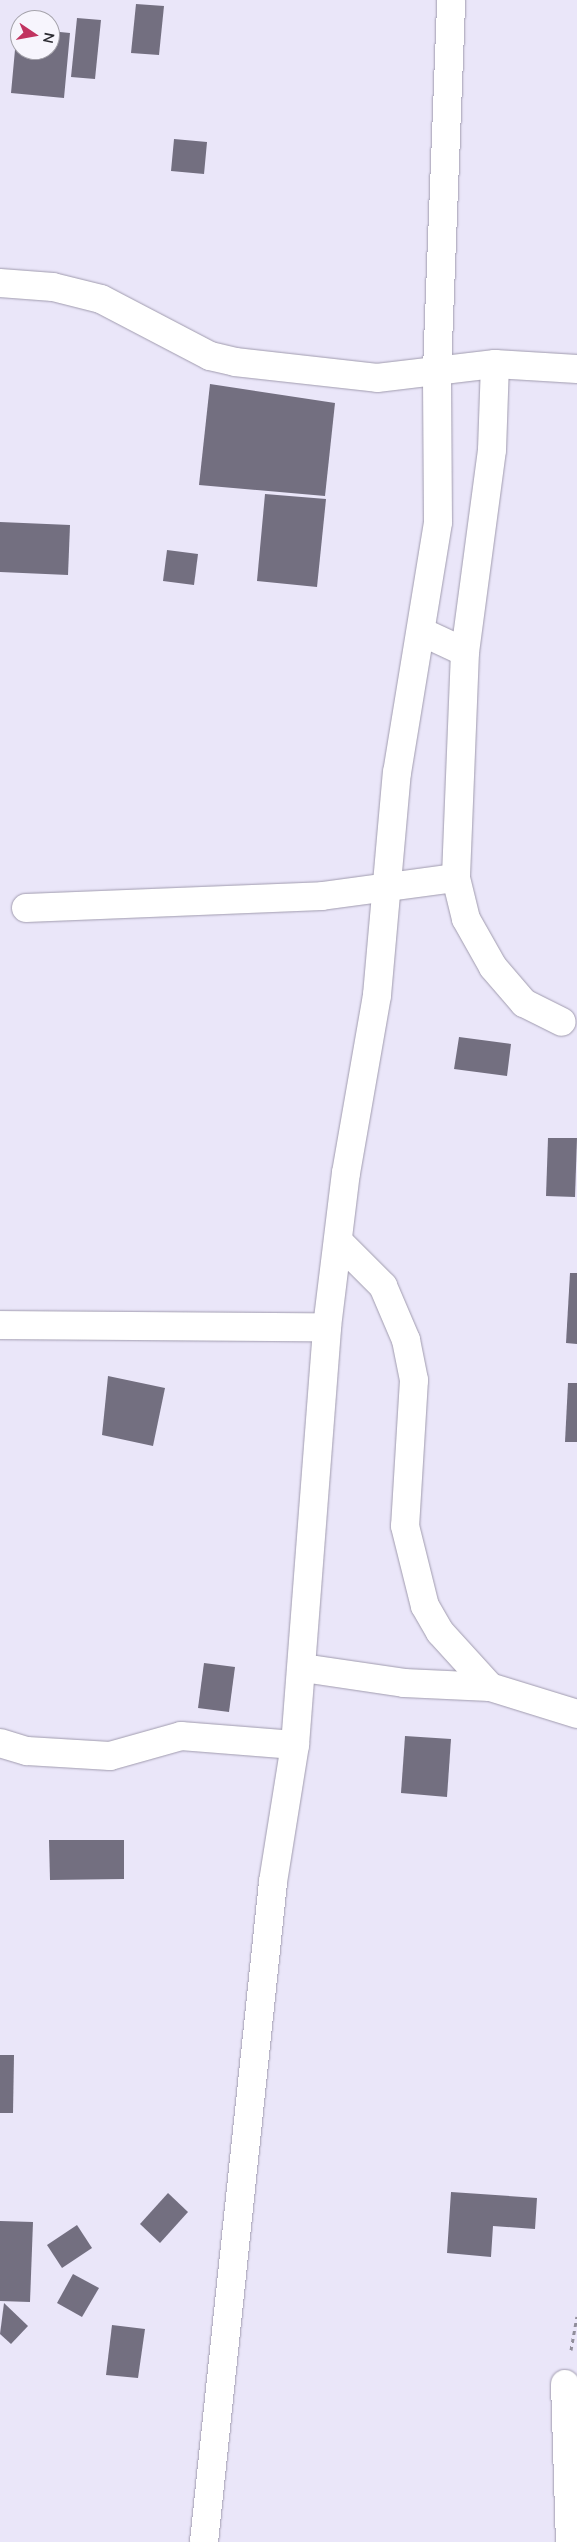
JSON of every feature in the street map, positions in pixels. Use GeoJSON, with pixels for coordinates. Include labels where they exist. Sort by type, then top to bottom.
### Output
{"type":"FeatureCollection","features":[{"type":"Feature","properties":{"kind":"street"},"geometry":{"type":"LineString","coordinates":[[204,2542],[273,1882],[295,1745],[327,1327],[338,1242],[377,994],[385,887],[397,773],[422,632],[438,522],[437,370],[451,0]]}},
{"type":"Feature","properties":{"kind":"street"},"geometry":{"type":"LineString","coordinates":[[0,283],[53,286],[87,294],[210,356],[235,362],[377,378],[495,364],[577,369]]}},
{"type":"Feature","properties":{"kind":"street"},"geometry":{"type":"LineString","coordinates":[[495,364],[492,450],[465,652],[456,878],[466,919],[493,967],[524,1003],[562,1022]]}},
{"type":"Feature","properties":{"kind":"street"},"geometry":{"type":"LineString","coordinates":[[422,632],[465,652]]}},
{"type":"Feature","properties":{"kind":"street"},"geometry":{"type":"LineString","coordinates":[[26,908],[322,896],[456,878]]}},
{"type":"Feature","properties":{"kind":"street"},"geometry":{"type":"LineString","coordinates":[[338,1242],[383,1286],[406,1340],[414,1380],[405,1526],[425,1606],[440,1632],[490,1687]]}},
{"type":"Feature","properties":{"kind":"street"},"geometry":{"type":"LineString","coordinates":[[0,1325],[327,1327]]}},
{"type":"Feature","properties":{"kind":"street"},"geometry":{"type":"LineString","coordinates":[[302,1668],[404,1683],[490,1687],[577,1714]]}},
{"type":"Feature","properties":{"kind":"street"},"geometry":{"type":"LineString","coordinates":[[0,1743],[27,1751],[110,1756],[181,1736],[295,1745]]}},
{"type":"Feature","properties":{"kind":"street"},"geometry":{"type":"LineString","coordinates":[[565,2384],[570,2542]]}},
{"type":"Feature","properties":{"kind":"building"},"geometry":{"type":"Polygon","coordinates":[[[136,4],[164,6],[159,55],[131,53],[136,4]]]}},
{"type":"Feature","properties":{"kind":"building"},"geometry":{"type":"Polygon","coordinates":[[[77,18],[101,20],[95,79],[71,77],[77,18]]]}},
{"type":"Feature","properties":{"kind":"building"},"geometry":{"type":"Polygon","coordinates":[[[60,32],[70,33],[64,98],[11,93],[14,60],[60,60],[60,32]]]}},
{"type":"Feature","properties":{"kind":"building"},"geometry":{"type":"Polygon","coordinates":[[[174,139],[207,142],[204,174],[171,171],[174,139]]]}},
{"type":"Feature","properties":{"kind":"building"},"geometry":{"type":"Polygon","coordinates":[[[210,384],[335,403],[325,496],[199,485],[210,384]]]}},
{"type":"Feature","properties":{"kind":"building"},"geometry":{"type":"Polygon","coordinates":[[[265,494],[326,499],[317,587],[257,581],[265,494]]]}},
{"type":"Feature","properties":{"kind":"building"},"geometry":{"type":"Polygon","coordinates":[[[0,522],[70,525],[68,575],[0,572],[0,522]]]}},
{"type":"Feature","properties":{"kind":"building"},"geometry":{"type":"Polygon","coordinates":[[[167,550],[198,554],[194,585],[163,581],[167,550]]]}},
{"type":"Feature","properties":{"kind":"building"},"geometry":{"type":"Polygon","coordinates":[[[459,1037],[511,1044],[507,1076],[454,1069],[459,1037]]]}},
{"type":"Feature","properties":{"kind":"building"},"geometry":{"type":"Polygon","coordinates":[[[548,1138],[577,1138],[575,1197],[546,1196],[548,1138]]]}},
{"type":"Feature","properties":{"kind":"building"},"geometry":{"type":"Polygon","coordinates":[[[570,1273],[577,1273],[577,1344],[566,1343],[570,1273]]]}},
{"type":"Feature","properties":{"kind":"building"},"geometry":{"type":"Polygon","coordinates":[[[108,1376],[165,1388],[153,1446],[102,1435],[108,1376]]]}},
{"type":"Feature","properties":{"kind":"building"},"geometry":{"type":"Polygon","coordinates":[[[568,1383],[577,1383],[577,1442],[565,1442],[568,1383]]]}},
{"type":"Feature","properties":{"kind":"building"},"geometry":{"type":"Polygon","coordinates":[[[204,1663],[235,1667],[229,1712],[198,1708],[204,1663]]]}},
{"type":"Feature","properties":{"kind":"building"},"geometry":{"type":"Polygon","coordinates":[[[405,1736],[451,1739],[447,1797],[401,1793],[405,1736]]]}},
{"type":"Feature","properties":{"kind":"building"},"geometry":{"type":"Polygon","coordinates":[[[49,1840],[124,1840],[124,1879],[50,1880],[49,1840]]]}},
{"type":"Feature","properties":{"kind":"building"},"geometry":{"type":"Polygon","coordinates":[[[0,2055],[14,2055],[13,2113],[0,2113],[0,2055]]]}},
{"type":"Feature","properties":{"kind":"building"},"geometry":{"type":"Polygon","coordinates":[[[451,2192],[537,2198],[535,2229],[493,2226],[491,2257],[447,2253],[451,2192]]]}},
{"type":"Feature","properties":{"kind":"building"},"geometry":{"type":"Polygon","coordinates":[[[168,2193],[188,2212],[160,2243],[140,2224],[168,2193]]]}},
{"type":"Feature","properties":{"kind":"building"},"geometry":{"type":"Polygon","coordinates":[[[0,2221],[33,2222],[30,2302],[0,2301],[0,2221]]]}},
{"type":"Feature","properties":{"kind":"building"},"geometry":{"type":"Polygon","coordinates":[[[77,2225],[92,2248],[62,2268],[47,2245],[77,2225]]]}},
{"type":"Feature","properties":{"kind":"building"},"geometry":{"type":"Polygon","coordinates":[[[73,2274],[99,2288],[82,2317],[57,2303],[73,2274]]]}},
{"type":"Feature","properties":{"kind":"building"},"geometry":{"type":"Polygon","coordinates":[[[4,2303],[28,2326],[11,2344],[0,2334],[4,2303]]]}},
{"type":"Feature","properties":{"kind":"building"},"geometry":{"type":"Polygon","coordinates":[[[112,2325],[145,2329],[138,2378],[106,2375],[112,2325]]]}}]}
